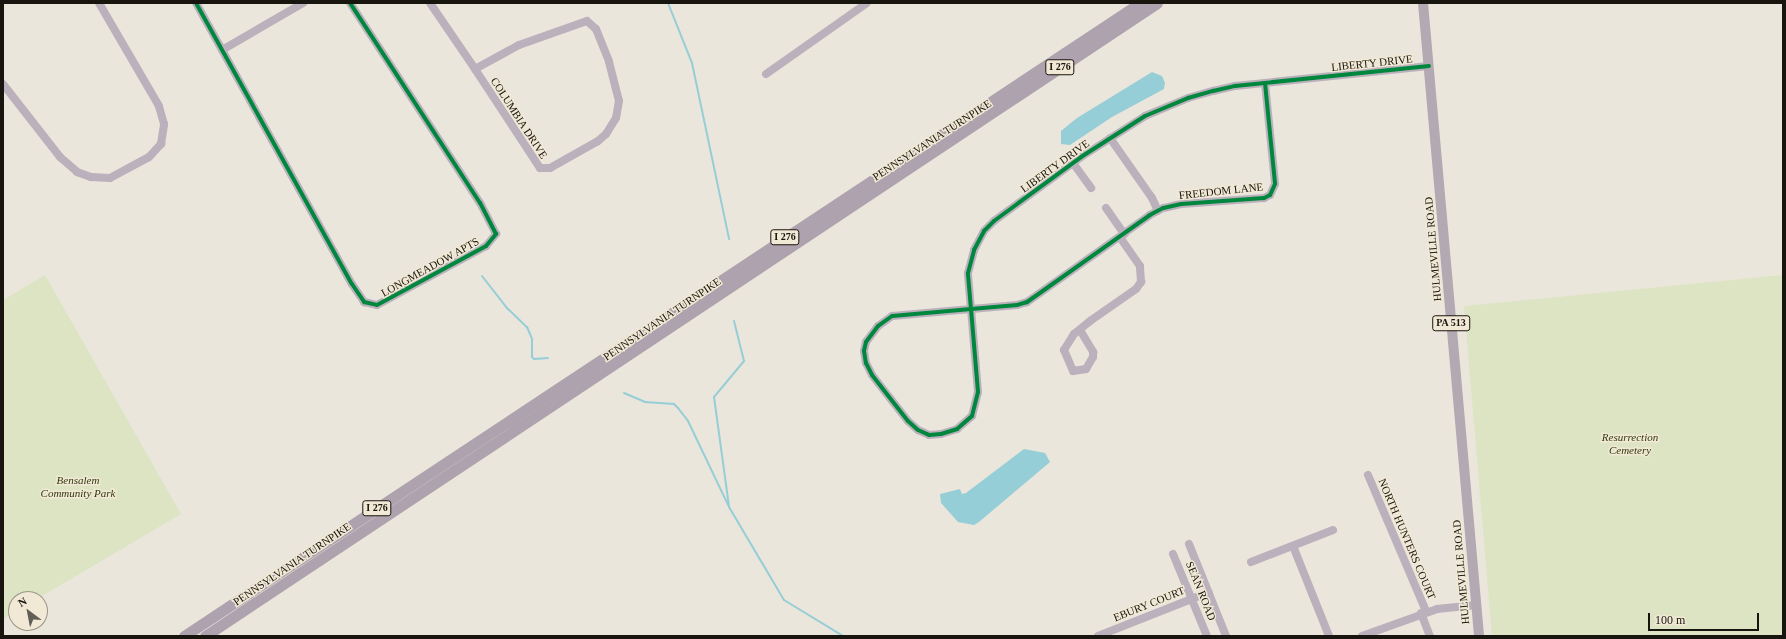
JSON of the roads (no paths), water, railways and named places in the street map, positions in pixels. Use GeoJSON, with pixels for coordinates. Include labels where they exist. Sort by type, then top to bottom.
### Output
{"type":"FeatureCollection","features":[{"type":"Feature","properties":{"kind":"highway","name":"PENNSYLVANIA TURNPIKE"},"geometry":{"type":"LineString","coordinates":[[184,636],[1140,3]]}},
{"type":"Feature","properties":{"kind":"highway","name":"PENNSYLVANIA TURNPIKE"},"geometry":{"type":"LineString","coordinates":[[205,636],[1157,3]]}},
{"type":"Feature","properties":{"kind":"main road","name":"HULMEVILLE ROAD"},"geometry":{"type":"LineString","coordinates":[[1423,3],[1479,636]]}},
{"type":"Feature","properties":{"kind":"street"},"geometry":{"type":"LineString","coordinates":[[3,84],[60,157],[77,172],[91,177],[110,178],[149,157],[161,144],[164,124],[159,106],[99,3]]}},
{"type":"Feature","properties":{"kind":"street","name":"LONGMEADOW APTS"},"geometry":{"type":"LineString","coordinates":[[196,3],[352,284],[364,302],[377,305],[486,246],[496,234],[480,203],[350,3]]}},
{"type":"Feature","properties":{"kind":"street"},"geometry":{"type":"LineString","coordinates":[[222,50],[303,3]]}},
{"type":"Feature","properties":{"kind":"street","name":"COLUMBIA DRIVE"},"geometry":{"type":"LineString","coordinates":[[430,3],[540,168],[550,168],[598,141],[606,134],[616,118],[619,100],[617,92],[602,44],[591,22],[582,22],[519,45],[475,69]]}},
{"type":"Feature","properties":{"kind":"street"},"geometry":{"type":"LineString","coordinates":[[766,74],[868,3]]}},
{"type":"Feature","properties":{"kind":"street","name":"LIBERTY DRIVE"},"geometry":{"type":"LineString","coordinates":[[971,309],[892,316],[878,326],[866,342],[864,351],[872,375],[918,430],[929,435],[951,432],[966,423],[975,409],[978,392],[968,273],[970,262],[984,231],[1073,163],[1145,116],[1188,98],[1235,86],[1429,66]]}},
{"type":"Feature","properties":{"kind":"street","name":"FREEDOM LANE"},"geometry":{"type":"LineString","coordinates":[[971,309],[1027,302],[1158,211],[1181,204],[1264,198],[1274,191],[1265,83]]}},
{"type":"Feature","properties":{"kind":"street"},"geometry":{"type":"LineString","coordinates":[[1110,138],[1152,198],[1158,211]]}},
{"type":"Feature","properties":{"kind":"street"},"geometry":{"type":"LineString","coordinates":[[1073,163],[1091,188]]}},
{"type":"Feature","properties":{"kind":"street"},"geometry":{"type":"LineString","coordinates":[[1080,330],[1093,352],[1093,357],[1086,369],[1073,371],[1064,350],[1080,330],[1136,289],[1140,282],[1140,266],[1106,208]]}},
{"type":"Feature","properties":{"kind":"street","name":"NORTH HUNTERS COURT"},"geometry":{"type":"LineString","coordinates":[[1368,475],[1424,612],[1430,636]]}},
{"type":"Feature","properties":{"kind":"street"},"geometry":{"type":"LineString","coordinates":[[1251,562],[1333,530]]}},
{"type":"Feature","properties":{"kind":"street"},"geometry":{"type":"LineString","coordinates":[[1189,544],[1226,636]]}},
{"type":"Feature","properties":{"kind":"street"},"geometry":{"type":"LineString","coordinates":[[1293,546],[1329,636]]}},
{"type":"Feature","properties":{"kind":"street","name":"SEAN ROAD"},"geometry":{"type":"LineString","coordinates":[[1174,554],[1207,636]]}},
{"type":"Feature","properties":{"kind":"street","name":"EBURY COURT"},"geometry":{"type":"LineString","coordinates":[[1098,636],[1209,592]]}},
{"type":"Feature","properties":{"kind":"street"},"geometry":{"type":"LineString","coordinates":[[1362,636],[1424,612],[1476,605]]}},
{"type":"Feature","properties":{"kind":"water"},"geometry":{"type":"Polygon","coordinates":[[[1152,72],[1162,76],[1165,83],[1164,89],[1112,117],[1070,145],[1061,144],[1061,131],[1077,118],[1152,72]]]}},
{"type":"Feature","properties":{"kind":"water"},"geometry":{"type":"Polygon","coordinates":[[[1024,449],[1045,453],[1050,462],[979,522],[974,525],[958,522],[941,503],[940,494],[960,489],[962,494],[966,493],[1024,449]]]}},
{"type":"Feature","properties":{"kind":"waterway"},"geometry":{"type":"LineString","coordinates":[[668,3],[692,63],[729,239]]}},
{"type":"Feature","properties":{"kind":"waterway"},"geometry":{"type":"LineString","coordinates":[[482,276],[507,308],[527,327],[532,339],[532,357],[534,359],[548,358]]}},
{"type":"Feature","properties":{"kind":"waterway"},"geometry":{"type":"LineString","coordinates":[[734,321],[744,361],[714,397],[729,507],[784,600],[843,636]]}},
{"type":"Feature","properties":{"kind":"waterway"},"geometry":{"type":"LineString","coordinates":[[624,393],[645,402],[674,404],[678,408],[688,421],[728,505]]}},
{"type":"Feature","properties":{"kind":"park label","name":"Resurrection Cemetery"},"geometry":{"type":"Point","coordinates":[1630,444]}},
{"type":"Feature","properties":{"kind":"park label","name":"Bensalem Community Park"},"geometry":{"type":"Point","coordinates":[78,487]}}]}
